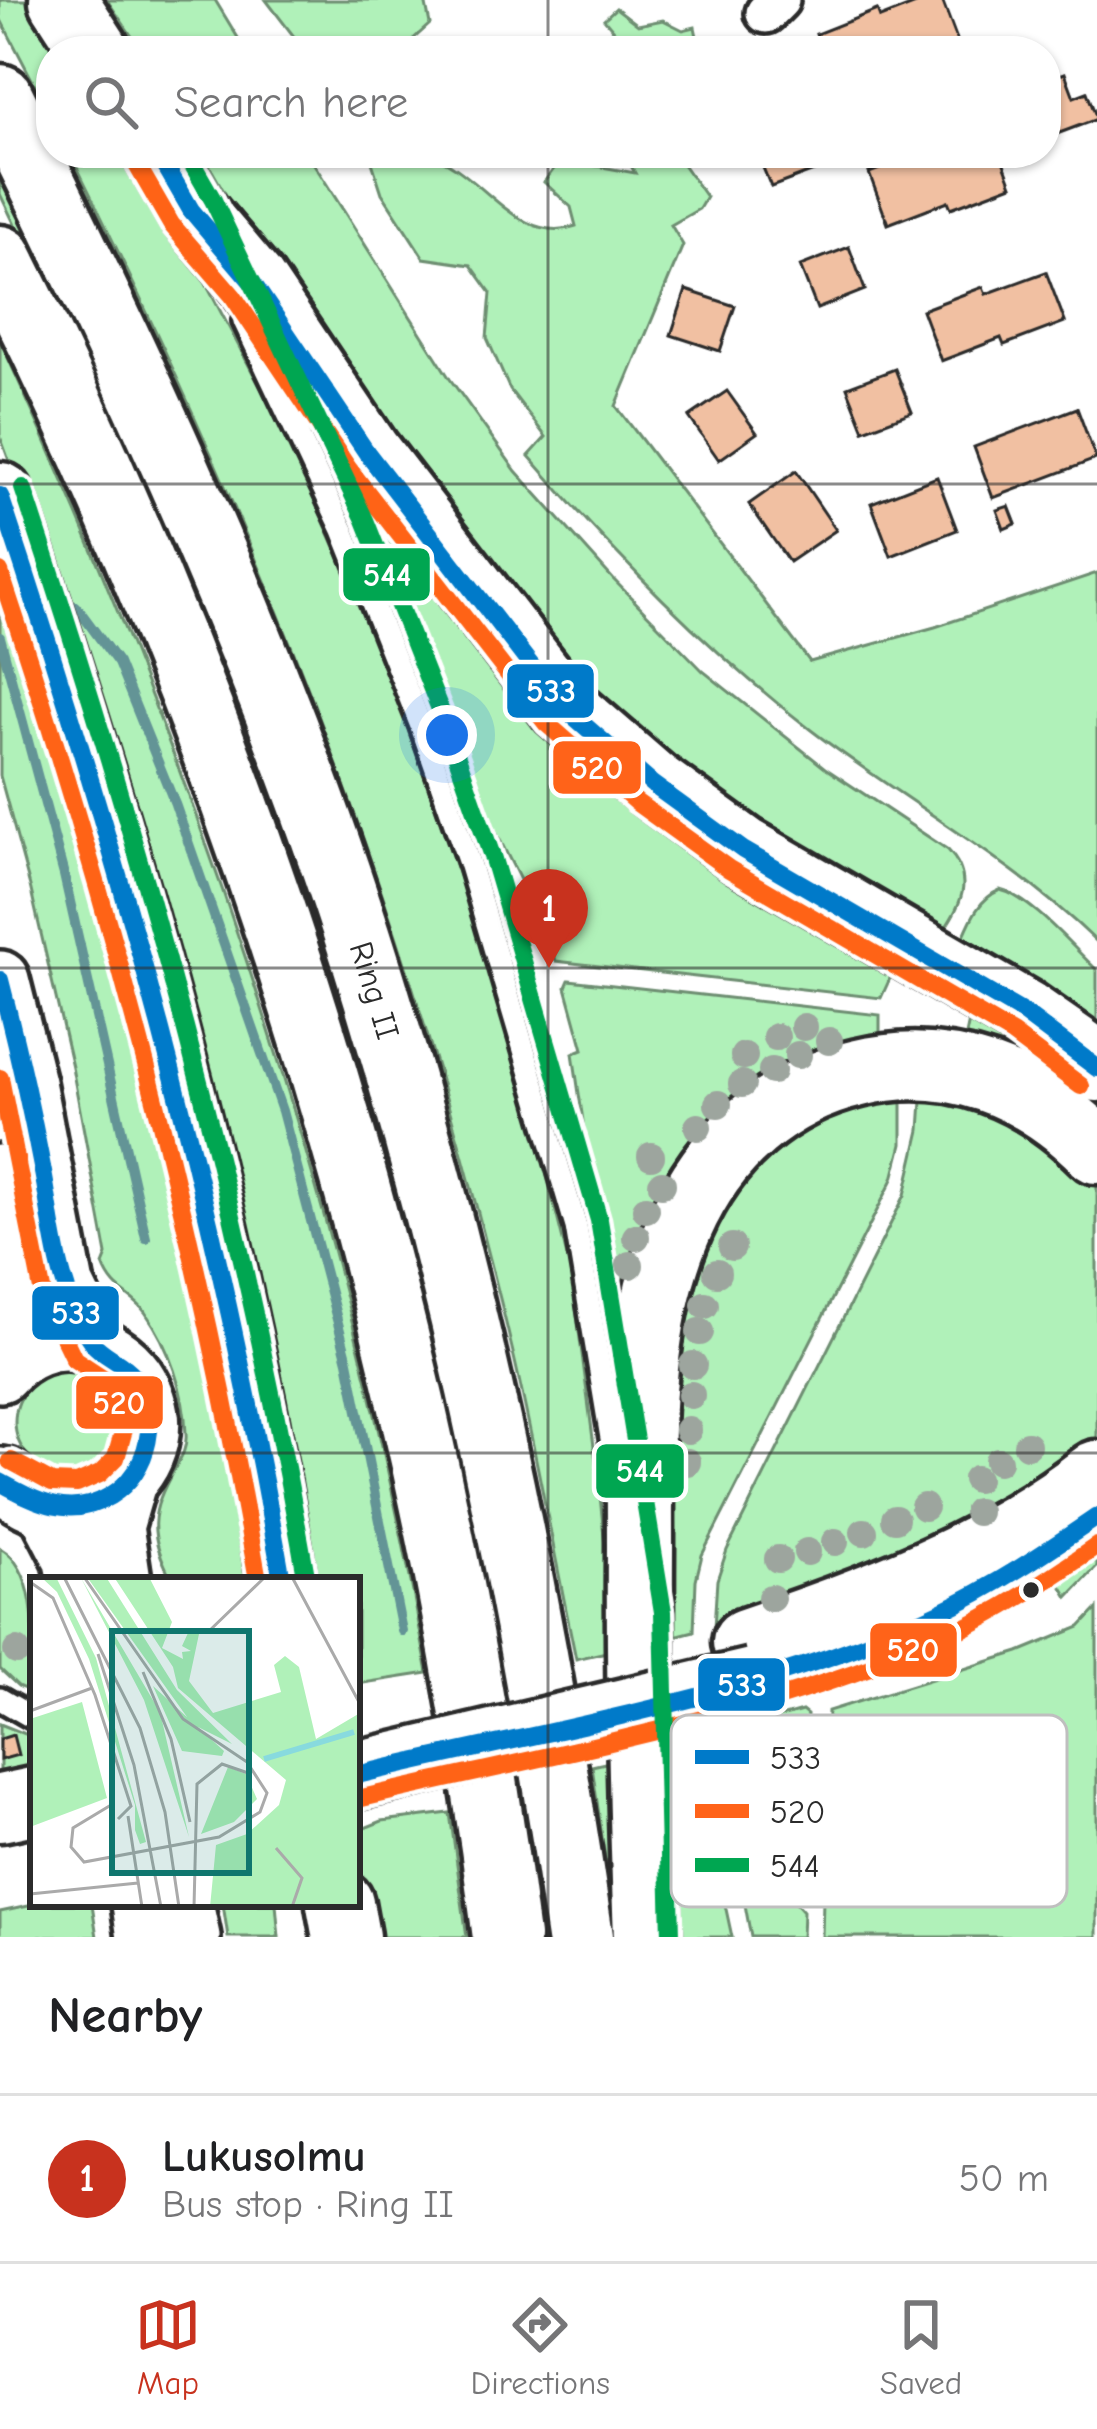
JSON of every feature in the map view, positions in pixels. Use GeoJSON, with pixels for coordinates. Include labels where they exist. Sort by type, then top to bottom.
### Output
{"type":"FeatureCollection","features":[{"type":"Feature","properties":{"kind":"highway"},"geometry":{"type":"LineString","coordinates":[[63,0],[86,36]]}},
{"type":"Feature","properties":{"kind":"highway","name":"Ring II"},"geometry":{"type":"LineString","coordinates":[[0,98],[148,398],[288,741],[375,992],[441,1224],[494,1441],[557,1780],[580,1937]]}},
{"type":"Feature","properties":{"kind":"highway"},"geometry":{"type":"LineString","coordinates":[[167,168],[191,210],[251,282],[367,453],[563,707],[652,784],[742,850],[973,982],[1082,1052],[1097,1068]]}},
{"type":"Feature","properties":{"kind":"highway"},"geometry":{"type":"LineString","coordinates":[[0,260],[133,542],[225,774],[372,1240],[424,1451],[488,1795],[506,1937]]}},
{"type":"Feature","properties":{"kind":"highway"},"geometry":{"type":"LineString","coordinates":[[0,496],[115,845],[177,1078],[234,1322],[280,1577]]}},
{"type":"Feature","properties":{"kind":"highway"},"geometry":{"type":"LineString","coordinates":[[647,1937],[639,1616],[640,1409],[657,1301],[679,1226],[718,1158],[746,1129],[804,1091],[877,1068],[952,1068],[1015,1088],[1053,1112],[1097,1150]]}},
{"type":"Feature","properties":{"kind":"highway"},"geometry":{"type":"LineString","coordinates":[[360,1728],[750,1662],[1018,1530],[1097,1474]]}},
{"type":"Feature","properties":{"kind":"highway"},"geometry":{"type":"LineString","coordinates":[[360,1774],[940,1612],[1028,1564],[1097,1517]]}},
{"type":"Feature","properties":{"kind":"highway"},"geometry":{"type":"LineString","coordinates":[[0,1808],[30,1802]]}},
{"type":"Feature","properties":{"kind":"highway"},"geometry":{"type":"LineString","coordinates":[[0,1854],[30,1848]]}},
{"type":"Feature","properties":{"kind":"highway"},"geometry":{"type":"LineString","coordinates":[[341,1907],[346,1937]]}},
{"type":"Feature","properties":{"kind":"main road"},"geometry":{"type":"LineString","coordinates":[[0,980],[26,1083],[65,1286],[94,1346]]}},
{"type":"Feature","properties":{"kind":"main road"},"geometry":{"type":"LineString","coordinates":[[0,1174],[23,1294],[10,1364]]}},
{"type":"Feature","properties":{"kind":"main road"},"geometry":{"type":"LineString","coordinates":[[10,1364],[64,1341],[94,1346],[128,1369],[148,1406],[147,1447],[117,1505],[114,1526],[122,1577]]}},
{"type":"Feature","properties":{"kind":"main road"},"geometry":{"type":"LineString","coordinates":[[12,1487],[81,1508],[114,1494],[127,1482]]}},
{"type":"Feature","properties":{"kind":"main road"},"geometry":{"type":"LineString","coordinates":[[12,1487],[72,1557],[76,1577]]}},
{"type":"Feature","properties":{"kind":"main road"},"geometry":{"type":"LineString","coordinates":[[141,1907],[146,1937]]}},
{"type":"Feature","properties":{"kind":"main road"},"geometry":{"type":"LineString","coordinates":[[185,1907],[191,1937]]}},
{"type":"Feature","properties":{"kind":"lane"},"geometry":{"type":"LineString","coordinates":[[191,210],[343,530],[422,726],[470,866],[576,1227],[639,1616]]}},
{"type":"Feature","properties":{"kind":"lane"},"geometry":{"type":"LineString","coordinates":[[0,1699],[30,1717]]}},
{"type":"Feature","properties":{"kind":"green space"},"geometry":{"type":"Polygon","coordinates":[[[0,0],[43,0],[66,36],[36,36],[36,87],[0,18],[0,0]]]}},
{"type":"Feature","properties":{"kind":"green space"},"geometry":{"type":"Polygon","coordinates":[[[107,0],[215,0],[237,36],[132,36],[107,0]]]}},
{"type":"Feature","properties":{"kind":"green space"},"geometry":{"type":"Polygon","coordinates":[[[266,0],[425,0],[430,24],[417,36],[294,36],[266,0]]]}},
{"type":"Feature","properties":{"kind":"green space"},"geometry":{"type":"Polygon","coordinates":[[[616,8],[638,25],[663,20],[683,30],[695,27],[697,36],[618,36],[604,19],[616,8]]]}},
{"type":"Feature","properties":{"kind":"green space"},"geometry":{"type":"Polygon","coordinates":[[[0,161],[216,633],[325,931],[421,1252],[507,1647],[490,1650],[96,393],[0,194],[0,161]]]}},
{"type":"Feature","properties":{"kind":"green space"},"geometry":{"type":"Polygon","coordinates":[[[77,168],[145,168],[283,430],[379,646],[464,890],[535,1128],[572,1277],[615,1650],[576,1659],[482,1228],[407,970],[300,668],[151,322],[77,168]]]}},
{"type":"Feature","properties":{"kind":"green space"},"geometry":{"type":"Polygon","coordinates":[[[211,168],[316,168],[450,379],[516,471],[613,579],[703,671],[825,768],[948,850],[957,861],[962,893],[940,936],[760,837],[543,656],[257,249],[211,168]]]}},
{"type":"Feature","properties":{"kind":"green space"},"geometry":{"type":"Polygon","coordinates":[[[374,168],[455,168],[517,216],[555,230],[576,226],[571,207],[544,182],[554,168],[635,173],[632,168],[686,168],[706,197],[699,209],[671,225],[683,245],[616,406],[810,662],[1097,573],[1097,942],[1030,884],[772,699],[663,600],[595,530],[529,456],[546,437],[510,390],[487,338],[491,293],[471,265],[424,258],[382,193],[374,168]]]}},
{"type":"Feature","properties":{"kind":"green space"},"geometry":{"type":"Polygon","coordinates":[[[0,340],[138,663],[257,993],[354,1329],[428,1673],[360,1684],[360,1577],[300,1577],[59,597],[0,436],[0,340]]]}},
{"type":"Feature","properties":{"kind":"green space"},"geometry":{"type":"Polygon","coordinates":[[[338,463],[430,576],[897,963],[881,998],[556,961],[531,876],[520,880],[477,794],[338,463]]]}},
{"type":"Feature","properties":{"kind":"green space"},"geometry":{"type":"Polygon","coordinates":[[[0,564],[39,690],[152,1113],[251,1577],[171,1577],[159,1549],[156,1511],[186,1444],[183,1402],[154,1325],[112,1282],[103,1265],[107,1255],[72,1067],[0,776],[0,564]]]}},
{"type":"Feature","properties":{"kind":"green space"},"geometry":{"type":"Polygon","coordinates":[[[1000,890],[1038,913],[1097,970],[1097,1040],[959,947],[979,907],[1000,890]]]}},
{"type":"Feature","properties":{"kind":"green space"},"geometry":{"type":"Polygon","coordinates":[[[569,980],[880,1015],[880,1045],[802,1067],[619,1339],[573,1053],[583,1049],[566,987],[569,980]]]}},
{"type":"Feature","properties":{"kind":"green space"},"geometry":{"type":"Polygon","coordinates":[[[970,1016],[1097,1092],[1097,1121],[965,1040],[970,1016]]]}},
{"type":"Feature","properties":{"kind":"green space"},"geometry":{"type":"Polygon","coordinates":[[[923,1086],[961,1090],[1097,1182],[1097,1453],[1070,1475],[744,1620],[714,1627],[717,1580],[727,1550],[905,1195],[920,1130],[923,1086]]]}},
{"type":"Feature","properties":{"kind":"green space"},"geometry":{"type":"Polygon","coordinates":[[[902,1087],[902,1144],[893,1179],[702,1555],[694,1631],[663,1639],[677,1297],[757,1144],[902,1087]]]}},
{"type":"Feature","properties":{"kind":"green space"},"geometry":{"type":"Polygon","coordinates":[[[66,1371],[85,1375],[102,1386],[113,1403],[117,1422],[113,1441],[102,1458],[85,1469],[66,1473],[47,1469],[30,1458],[19,1441],[15,1422],[19,1403],[30,1386],[47,1375],[66,1371]]]}},
{"type":"Feature","properties":{"kind":"green space"},"geometry":{"type":"Polygon","coordinates":[[[1097,1541],[1097,1567],[1068,1597],[1059,1582],[1097,1541]]]}},
{"type":"Feature","properties":{"kind":"green space"},"geometry":{"type":"Polygon","coordinates":[[[0,1548],[13,1559],[29,1593],[30,1692],[0,1669],[0,1548]]]}},
{"type":"Feature","properties":{"kind":"green space"},"geometry":{"type":"Polygon","coordinates":[[[1097,1609],[1097,1937],[822,1937],[823,1907],[1067,1907],[1067,1715],[828,1715],[828,1711],[1019,1652],[1080,1627],[1097,1609]]]}},
{"type":"Feature","properties":{"kind":"green space"},"geometry":{"type":"Polygon","coordinates":[[[0,1724],[30,1736],[30,1782],[0,1789],[0,1724]]]}},
{"type":"Feature","properties":{"kind":"green space"},"geometry":{"type":"Polygon","coordinates":[[[671,1746],[671,1907],[726,1907],[732,1937],[670,1937],[663,1748],[671,1746]]]}},
{"type":"Feature","properties":{"kind":"green space"},"geometry":{"type":"Polygon","coordinates":[[[623,1759],[616,1937],[592,1766],[623,1759]]]}},
{"type":"Feature","properties":{"kind":"green space"},"geometry":{"type":"Polygon","coordinates":[[[528,1776],[552,1937],[536,1937],[512,1778],[528,1776]]]}},
{"type":"Feature","properties":{"kind":"green space"},"geometry":{"type":"Polygon","coordinates":[[[450,1813],[467,1937],[369,1937],[360,1888],[360,1830],[382,1821],[450,1813]]]}},
{"type":"Feature","properties":{"kind":"green space"},"geometry":{"type":"Polygon","coordinates":[[[30,1906],[92,1907],[97,1937],[0,1937],[0,1912],[30,1906]]]}},
{"type":"Feature","properties":{"kind":"green space"},"geometry":{"type":"Polygon","coordinates":[[[223,1907],[276,1907],[279,1937],[228,1937],[223,1907]]]}},
{"type":"Feature","properties":{"kind":"green space"},"geometry":{"type":"Polygon","coordinates":[[[745,1907],[799,1907],[803,1911],[802,1937],[751,1937],[745,1907]]]}},
{"type":"Feature","properties":{"kind":"building"},"geometry":{"type":"Polygon","coordinates":[[[926,0],[942,0],[956,36],[816,34],[877,10],[880,18],[926,0]]]}},
{"type":"Feature","properties":{"kind":"building"},"geometry":{"type":"Polygon","coordinates":[[[1065,73],[1074,97],[1087,92],[1097,119],[1061,132],[1061,74],[1065,73]]]}},
{"type":"Feature","properties":{"kind":"building"},"geometry":{"type":"Polygon","coordinates":[[[763,168],[819,168],[819,169],[771,187],[763,168]]]}},
{"type":"Feature","properties":{"kind":"building"},"geometry":{"type":"Polygon","coordinates":[[[882,168],[1006,168],[1012,185],[951,208],[948,201],[888,224],[869,173],[882,168]]]}},
{"type":"Feature","properties":{"kind":"building"},"geometry":{"type":"Polygon","coordinates":[[[849,247],[865,290],[817,309],[800,266],[849,247]]]}},
{"type":"Feature","properties":{"kind":"building"},"geometry":{"type":"Polygon","coordinates":[[[1046,272],[1065,322],[1004,345],[1001,338],[941,361],[922,310],[983,287],[986,294],[1046,272]]]}},
{"type":"Feature","properties":{"kind":"building"},"geometry":{"type":"Polygon","coordinates":[[[686,290],[735,306],[720,351],[671,335],[686,290]]]}},
{"type":"Feature","properties":{"kind":"building"},"geometry":{"type":"Polygon","coordinates":[[[895,369],[912,412],[864,430],[847,387],[895,369]]]}},
{"type":"Feature","properties":{"kind":"building"},"geometry":{"type":"Polygon","coordinates":[[[727,391],[757,433],[719,460],[689,417],[727,391]]]}},
{"type":"Feature","properties":{"kind":"building"},"geometry":{"type":"Polygon","coordinates":[[[1077,408],[1096,459],[993,498],[974,447],[1077,408]]]}},
{"type":"Feature","properties":{"kind":"building"},"geometry":{"type":"Polygon","coordinates":[[[796,471],[836,530],[789,562],[749,504],[796,471]]]}},
{"type":"Feature","properties":{"kind":"building"},"geometry":{"type":"Polygon","coordinates":[[[937,477],[957,530],[891,556],[871,503],[937,477]]]}},
{"type":"Feature","properties":{"kind":"building"},"geometry":{"type":"Polygon","coordinates":[[[1009,506],[1016,524],[1004,529],[997,510],[1009,506]]]}},
{"type":"Feature","properties":{"kind":"building"},"geometry":{"type":"Polygon","coordinates":[[[13,1735],[18,1755],[0,1760],[0,1739],[13,1735]]]}},
{"type":"Feature","properties":{"kind":"waterway"},"geometry":{"type":"LineString","coordinates":[[76,606],[118,663],[175,804],[282,1111],[348,1361],[402,1631]]}},
{"type":"Feature","properties":{"kind":"waterway"},"geometry":{"type":"LineString","coordinates":[[0,637],[64,875],[146,1238]]}},
{"type":"Feature","properties":{"kind":"transit line","name":"520"},"geometry":{"type":"LineString","coordinates":[[139,168],[171,224],[233,296],[348,468],[546,723],[636,802],[729,869],[1012,1034],[1081,1086]]}},
{"type":"Feature","properties":{"kind":"transit line","name":"533"},"geometry":{"type":"LineString","coordinates":[[167,168],[191,210],[252,282],[367,453],[563,707],[652,784],[743,850],[1025,1014],[1097,1068]]}},
{"type":"Feature","properties":{"kind":"transit line","name":"544"},"geometry":{"type":"LineString","coordinates":[[195,168],[365,520],[443,717],[493,859],[599,1220],[663,1612],[671,1936]]}},
{"type":"Feature","properties":{"kind":"transit line","name":"544"},"geometry":{"type":"LineString","coordinates":[[23,488],[108,756],[185,1027],[251,1300],[306,1576]]}},
{"type":"Feature","properties":{"kind":"transit line","name":"533"},"geometry":{"type":"LineString","coordinates":[[0,496],[85,764],[162,1033],[228,1305],[281,1577]]}},
{"type":"Feature","properties":{"kind":"transit line","name":"520"},"geometry":{"type":"LineString","coordinates":[[0,572],[78,820],[148,1071],[208,1324],[257,1577]]}},
{"type":"Feature","properties":{"kind":"transit line","name":"533"},"geometry":{"type":"LineString","coordinates":[[0,980],[67,1291],[92,1342],[134,1376],[143,1391],[149,1424],[148,1441],[135,1472],[124,1486],[95,1503],[54,1506],[0,1482]]}},
{"type":"Feature","properties":{"kind":"transit line","name":"520"},"geometry":{"type":"LineString","coordinates":[[0,1078],[43,1295],[74,1359],[116,1392],[126,1422],[116,1458],[100,1474],[77,1484],[52,1483],[11,1461]]}},
{"type":"Feature","properties":{"kind":"transit line","name":"533"},"geometry":{"type":"LineString","coordinates":[[360,1774],[654,1708],[801,1667],[961,1602],[1097,1517]]}},
{"type":"Feature","properties":{"kind":"transit line","name":"520"},"geometry":{"type":"LineString","coordinates":[[717,1715],[877,1665],[947,1636],[1024,1594],[1097,1546]]}},
{"type":"Feature","properties":{"kind":"transit line","name":"520"},"geometry":{"type":"LineString","coordinates":[[362,1798],[671,1727]]}},
{"type":"Feature","properties":{"kind":"place","name":"Lukusolmu"},"geometry":{"type":"Point","coordinates":[549,968]}}]}
